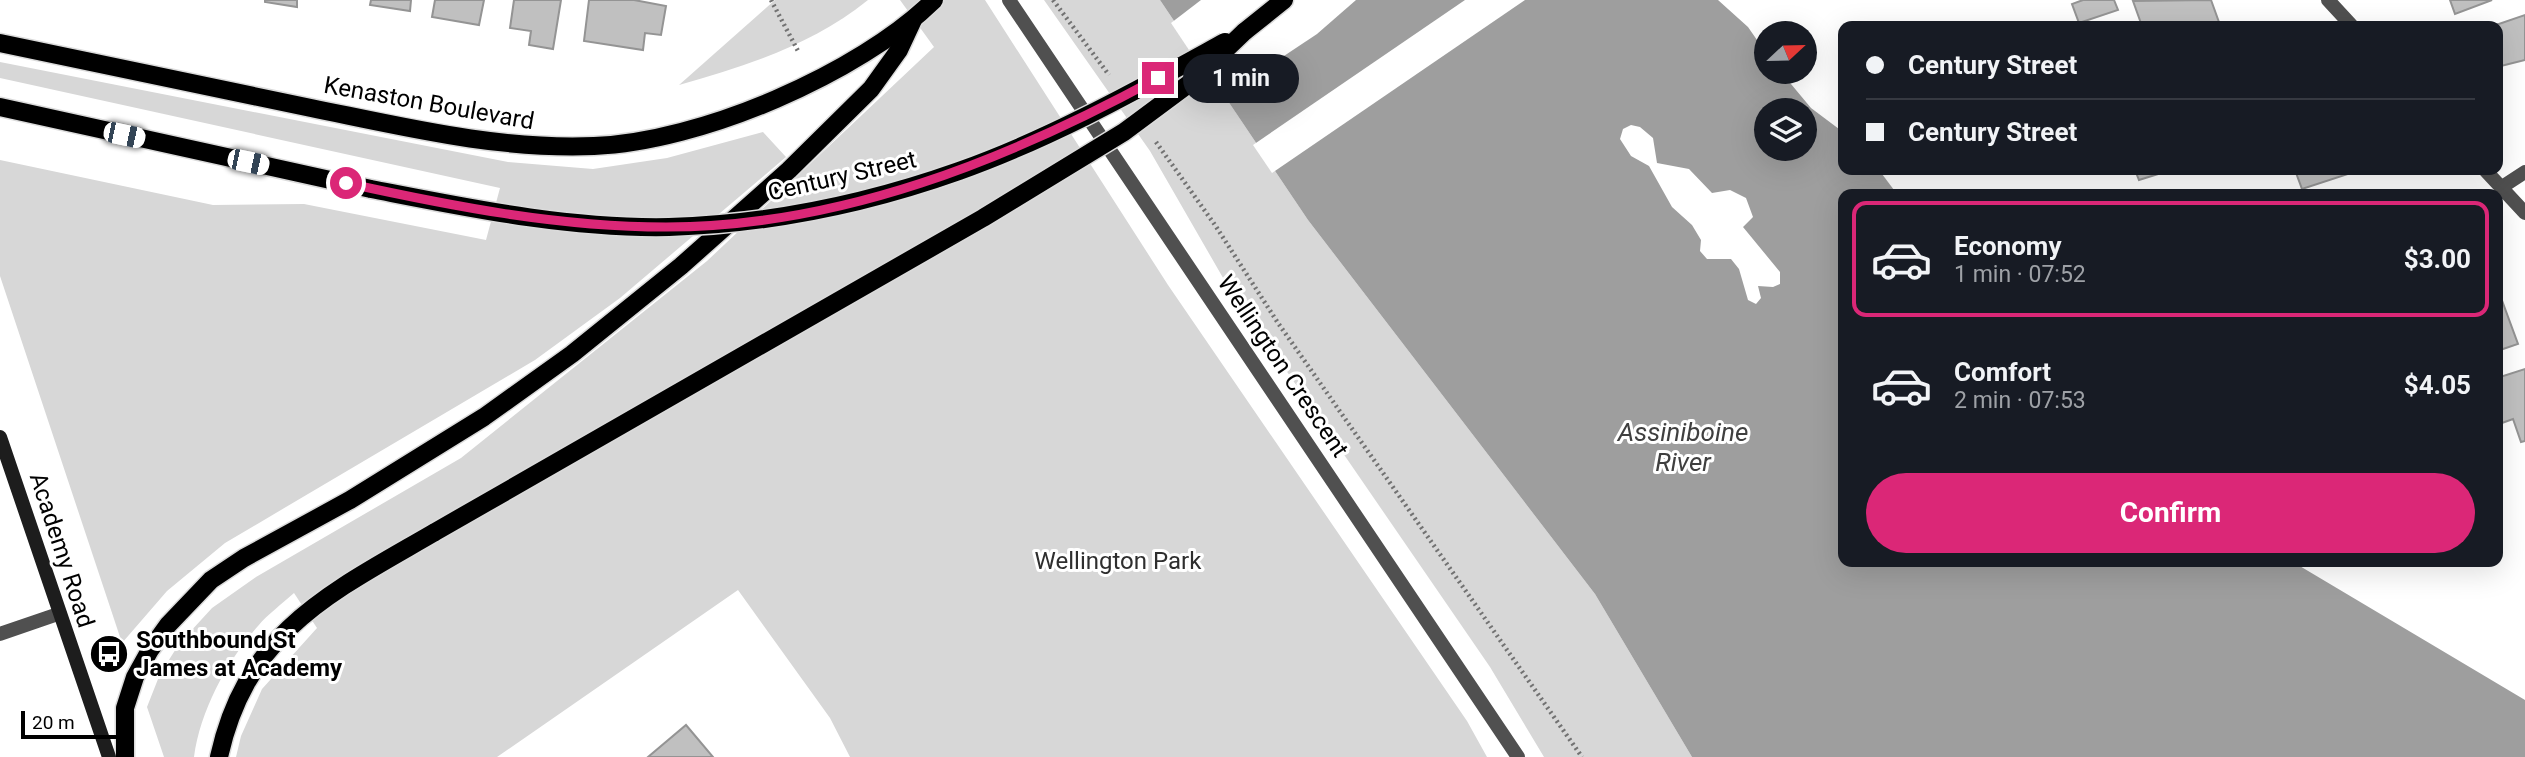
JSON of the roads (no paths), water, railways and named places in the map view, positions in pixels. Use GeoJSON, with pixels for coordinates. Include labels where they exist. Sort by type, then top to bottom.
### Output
{"type":"FeatureCollection","features":[{"type":"Feature","properties":{"kind":"main road"},"geometry":{"type":"LineString","coordinates":[[125,757],[125,708],[135,677],[168,625],[211,580],[244,558],[350,500],[484,417],[572,354],[681,266],[789,170],[871,89],[900,50],[913,20],[933,0]]}},
{"type":"Feature","properties":{"kind":"main road","name":"Century Street"},"geometry":{"type":"LineString","coordinates":[[0,107],[371,189],[504,214],[577,223],[667,227],[739,223],[793,215],[906,189],[1014,149],[1115,102],[1244,32],[1284,0]]}},
{"type":"Feature","properties":{"kind":"main road","name":"Kenaston Boulevard"},"geometry":{"type":"LineString","coordinates":[[0,43],[439,134],[523,146],[597,146],[650,139],[745,111],[828,74],[913,20]]}},
{"type":"Feature","properties":{"kind":"main road"},"geometry":{"type":"LineString","coordinates":[[219,757],[234,703],[254,671],[281,635],[327,596],[983,218],[1124,132],[1194,80],[1244,32]]}},
{"type":"Feature","properties":{"kind":"main road","name":"Academy Road"},"geometry":{"type":"LineString","coordinates":[[0,437],[58,614],[109,757]]}},
{"type":"Feature","properties":{"kind":"street","name":"Wellington Crescent"},"geometry":{"type":"LineString","coordinates":[[1009,0],[1518,757]]}},
{"type":"Feature","properties":{"kind":"street"},"geometry":{"type":"LineString","coordinates":[[2328,0],[2347,21]]}},
{"type":"Feature","properties":{"kind":"street"},"geometry":{"type":"LineString","coordinates":[[2502,187],[2525,172]]}},
{"type":"Feature","properties":{"kind":"street"},"geometry":{"type":"LineString","coordinates":[[2490,175],[2525,213]]}},
{"type":"Feature","properties":{"kind":"street"},"geometry":{"type":"LineString","coordinates":[[0,634],[58,614]]}},
{"type":"Feature","properties":{"kind":"water","name":"Assiniboine River"},"geometry":{"type":"Polygon","coordinates":[[[1160,0],[1718,0],[1754,36],[1754,84],[1791,84],[1803,98],[1754,98],[1754,161],[1817,161],[1817,112],[1838,128],[1838,175],[1883,175],[1893,189],[1838,189],[1838,567],[2301,567],[2525,700],[2525,757],[1692,757],[1595,594],[1308,220],[1160,0]],[[1631,125],[1623,129],[1620,139],[1631,156],[1649,166],[1672,207],[1692,225],[1701,240],[1700,251],[1707,259],[1731,259],[1739,269],[1748,300],[1756,304],[1761,298],[1758,286],[1773,287],[1780,284],[1780,272],[1743,227],[1753,217],[1746,198],[1730,190],[1712,193],[1689,169],[1657,163],[1653,138],[1640,127],[1631,125]]]}},
{"type":"Feature","properties":{"kind":"place","name":"Southbound St James at Academy"},"geometry":{"type":"Point","coordinates":[109,654]}},
{"type":"Feature","properties":{"kind":"park label","name":"Wellington Park"},"geometry":{"type":"Point","coordinates":[1118,561]}}]}
